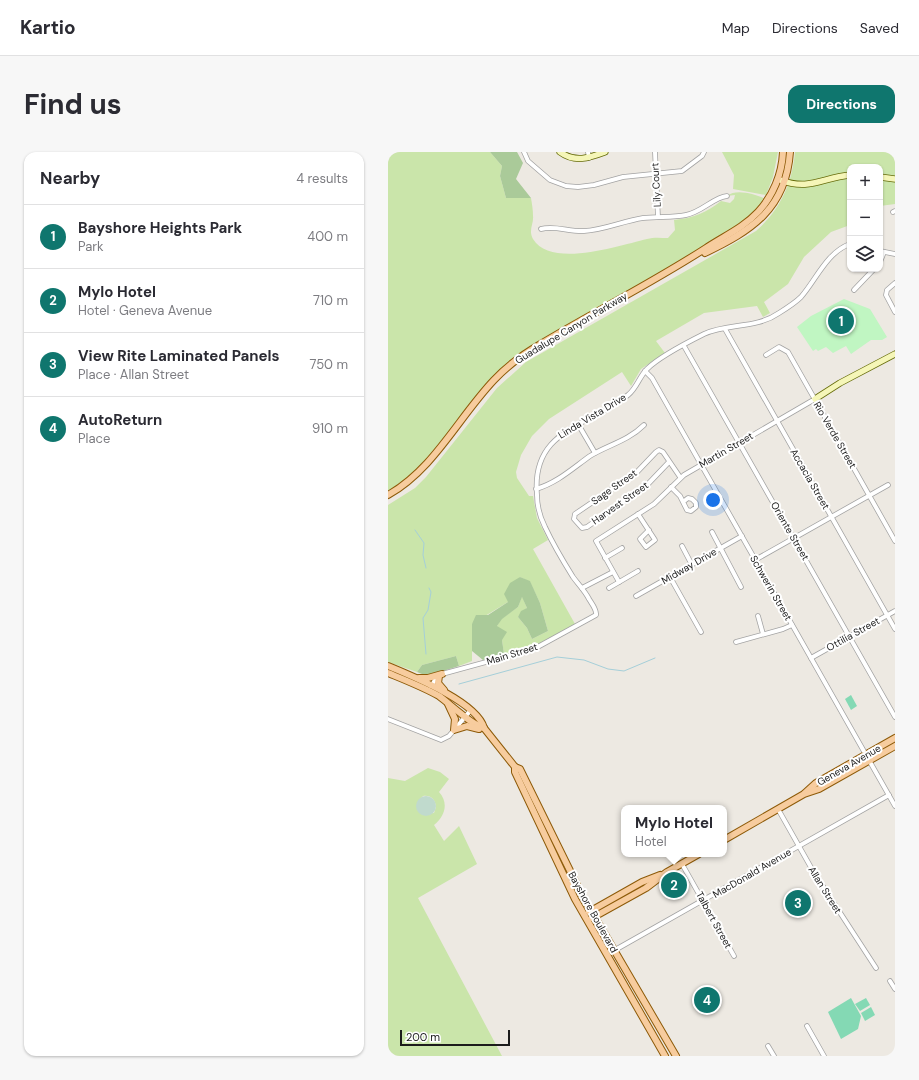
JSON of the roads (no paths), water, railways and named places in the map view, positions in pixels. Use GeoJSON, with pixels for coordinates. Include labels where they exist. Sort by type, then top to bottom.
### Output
{"type":"FeatureCollection","features":[{"type":"Feature","properties":{"kind":"main road","name":"Guadalupe Canyon Parkway"},"geometry":{"type":"LineString","coordinates":[[781,181],[783,152]]}},
{"type":"Feature","properties":{"kind":"main road","name":"Guadalupe Canyon Parkway"},"geometry":{"type":"LineString","coordinates":[[388,495],[405,484],[423,468],[484,392],[512,364],[538,346],[685,262],[733,239],[751,227],[772,204],[790,152]]}},
{"type":"Feature","properties":{"kind":"main road","name":"Bayshore Boulevard"},"geometry":{"type":"LineString","coordinates":[[388,666],[415,677],[430,688],[448,698],[468,714],[478,727],[485,730],[515,767],[520,769],[591,911],[676,1056]]}},
{"type":"Feature","properties":{"kind":"main road","name":"Bayshore Boulevard"},"geometry":{"type":"LineString","coordinates":[[388,673],[430,688]]}},
{"type":"Feature","properties":{"kind":"main road"},"geometry":{"type":"LineString","coordinates":[[415,677],[428,678],[441,675]]}},
{"type":"Feature","properties":{"kind":"main road"},"geometry":{"type":"LineString","coordinates":[[441,675],[438,683],[448,698],[455,719],[454,730],[467,726],[485,730]]}},
{"type":"Feature","properties":{"kind":"main road","name":"Geneva Avenue"},"geometry":{"type":"LineString","coordinates":[[804,794],[816,783],[895,738]]}},
{"type":"Feature","properties":{"kind":"main road","name":"Geneva Avenue"},"geometry":{"type":"LineString","coordinates":[[727,838],[804,794],[819,789],[895,746]]}},
{"type":"Feature","properties":{"kind":"main road","name":"Bayshore Boulevard"},"geometry":{"type":"LineString","coordinates":[[515,767],[515,772],[563,875],[584,915],[665,1056]]}},
{"type":"Feature","properties":{"kind":"main road"},"geometry":{"type":"LineString","coordinates":[[584,915],[642,882],[667,872],[693,857]]}},
{"type":"Feature","properties":{"kind":"main road"},"geometry":{"type":"LineString","coordinates":[[588,921],[646,888],[667,872]]}},
{"type":"Feature","properties":{"kind":"street"},"geometry":{"type":"LineString","coordinates":[[524,152],[528,160],[550,180],[566,186],[578,187],[594,185],[623,177],[682,171],[702,156],[704,152]]}},
{"type":"Feature","properties":{"kind":"street"},"geometry":{"type":"LineString","coordinates":[[560,152],[572,158],[605,152]]}},
{"type":"Feature","properties":{"kind":"street","name":"Lily Court"},"geometry":{"type":"LineString","coordinates":[[655,152],[658,217]]}},
{"type":"Feature","properties":{"kind":"street"},"geometry":{"type":"LineString","coordinates":[[781,181],[808,186],[847,176]]}},
{"type":"Feature","properties":{"kind":"street"},"geometry":{"type":"LineString","coordinates":[[883,177],[895,179]]}},
{"type":"Feature","properties":{"kind":"street"},"geometry":{"type":"LineString","coordinates":[[541,229],[546,228],[571,231],[588,231],[642,218],[680,216],[696,213],[720,197],[727,196]]}},
{"type":"Feature","properties":{"kind":"street"},"geometry":{"type":"LineString","coordinates":[[645,371],[655,363],[710,332],[766,321],[784,310],[802,296],[822,268],[840,250],[847,246]]}},
{"type":"Feature","properties":{"kind":"street"},"geometry":{"type":"LineString","coordinates":[[883,252],[895,254]]}},
{"type":"Feature","properties":{"kind":"street"},"geometry":{"type":"LineString","coordinates":[[854,290],[871,272]]}},
{"type":"Feature","properties":{"kind":"street"},"geometry":{"type":"LineString","coordinates":[[895,283],[887,290],[886,295],[895,312]]}},
{"type":"Feature","properties":{"kind":"street","name":"Accacia Street"},"geometry":{"type":"LineString","coordinates":[[725,329],[895,629]]}},
{"type":"Feature","properties":{"kind":"street","name":"Oriente Street"},"geometry":{"type":"LineString","coordinates":[[684,346],[895,717]]}},
{"type":"Feature","properties":{"kind":"street","name":"Rio Verde Street"},"geometry":{"type":"LineString","coordinates":[[766,355],[777,347],[785,349],[895,541]]}},
{"type":"Feature","properties":{"kind":"street","name":"Martin Street"},"geometry":{"type":"LineString","coordinates":[[619,582],[596,541],[657,501],[680,477],[815,400],[840,383],[895,354]]}},
{"type":"Feature","properties":{"kind":"street","name":"Linda Vista Drive"},"geometry":{"type":"LineString","coordinates":[[596,614],[545,527],[538,508],[536,489],[539,466],[545,452],[561,434],[603,412],[629,395],[645,371]]}},
{"type":"Feature","properties":{"kind":"street","name":"Schwerin Street"},"geometry":{"type":"LineString","coordinates":[[645,371],[652,378],[895,806]]}},
{"type":"Feature","properties":{"kind":"street"},"geometry":{"type":"LineString","coordinates":[[578,424],[595,453]]}},
{"type":"Feature","properties":{"kind":"street"},"geometry":{"type":"LineString","coordinates":[[536,489],[566,474],[595,453],[628,438],[644,425]]}},
{"type":"Feature","properties":{"kind":"street","name":"Sage Street"},"geometry":{"type":"LineString","coordinates":[[588,527],[582,528],[579,525],[574,519],[575,514],[637,472],[659,450],[663,452],[680,477]]}},
{"type":"Feature","properties":{"kind":"street","name":"Harvest Street"},"geometry":{"type":"LineString","coordinates":[[588,527],[648,484],[669,462]]}},
{"type":"Feature","properties":{"kind":"street"},"geometry":{"type":"LineString","coordinates":[[756,560],[888,485]]}},
{"type":"Feature","properties":{"kind":"street"},"geometry":{"type":"LineString","coordinates":[[671,487],[683,502]]}},
{"type":"Feature","properties":{"kind":"street"},"geometry":{"type":"LineString","coordinates":[[638,514],[649,530]]}},
{"type":"Feature","properties":{"kind":"street"},"geometry":{"type":"LineString","coordinates":[[712,532],[741,587]]}},
{"type":"Feature","properties":{"kind":"street","name":"Midway Drive"},"geometry":{"type":"LineString","coordinates":[[636,596],[742,536]]}},
{"type":"Feature","properties":{"kind":"street"},"geometry":{"type":"LineString","coordinates":[[682,546],[692,565]]}},
{"type":"Feature","properties":{"kind":"street"},"geometry":{"type":"LineString","coordinates":[[605,558],[622,548]]}},
{"type":"Feature","properties":{"kind":"street"},"geometry":{"type":"LineString","coordinates":[[609,588],[638,571]]}},
{"type":"Feature","properties":{"kind":"street"},"geometry":{"type":"LineString","coordinates":[[582,588],[613,572]]}},
{"type":"Feature","properties":{"kind":"street"},"geometry":{"type":"LineString","coordinates":[[670,577],[701,632]]}},
{"type":"Feature","properties":{"kind":"street","name":"Ottilia Street"},"geometry":{"type":"LineString","coordinates":[[811,658],[895,611]]}},
{"type":"Feature","properties":{"kind":"street","name":"Main Street"},"geometry":{"type":"LineString","coordinates":[[441,675],[534,649],[596,614]]}},
{"type":"Feature","properties":{"kind":"street"},"geometry":{"type":"LineString","coordinates":[[758,616],[763,634]]}},
{"type":"Feature","properties":{"kind":"street"},"geometry":{"type":"LineString","coordinates":[[736,642],[792,625]]}},
{"type":"Feature","properties":{"kind":"street"},"geometry":{"type":"LineString","coordinates":[[430,688],[441,675]]}},
{"type":"Feature","properties":{"kind":"street"},"geometry":{"type":"LineString","coordinates":[[388,719],[439,740],[447,738],[468,714]]}},
{"type":"Feature","properties":{"kind":"street","name":"MacDonald Avenue"},"geometry":{"type":"LineString","coordinates":[[615,950],[889,795]]}},
{"type":"Feature","properties":{"kind":"street","name":"Allan Street"},"geometry":{"type":"LineString","coordinates":[[778,809],[813,871],[876,968]]}},
{"type":"Feature","properties":{"kind":"street","name":"Talbert Street"},"geometry":{"type":"LineString","coordinates":[[682,864],[734,956]]}},
{"type":"Feature","properties":{"kind":"street"},"geometry":{"type":"LineString","coordinates":[[890,980],[895,989]]}},
{"type":"Feature","properties":{"kind":"street"},"geometry":{"type":"LineString","coordinates":[[808,1026],[824,1056]]}},
{"type":"Feature","properties":{"kind":"street"},"geometry":{"type":"LineString","coordinates":[[768,1046],[774,1056]]}},
{"type":"Feature","properties":{"kind":"waterway"},"geometry":{"type":"LineString","coordinates":[[415,530],[424,543],[423,555],[426,568]]}},
{"type":"Feature","properties":{"kind":"waterway"},"geometry":{"type":"LineString","coordinates":[[426,654],[423,618],[428,610],[431,592],[429,588]]}},
{"type":"Feature","properties":{"kind":"waterway"},"geometry":{"type":"LineString","coordinates":[[459,684],[557,657],[584,660],[608,669],[624,671],[655,658]]}},
{"type":"Feature","properties":{"kind":"place","name":"Bayshore Heights Park"},"geometry":{"type":"Point","coordinates":[841,321]}},
{"type":"Feature","properties":{"kind":"place","name":"Mylo Hotel"},"geometry":{"type":"Point","coordinates":[674,885]}},
{"type":"Feature","properties":{"kind":"place","name":"View Rite Laminated Panels"},"geometry":{"type":"Point","coordinates":[798,903]}},
{"type":"Feature","properties":{"kind":"place","name":"AutoReturn"},"geometry":{"type":"Point","coordinates":[707,1000]}}]}
